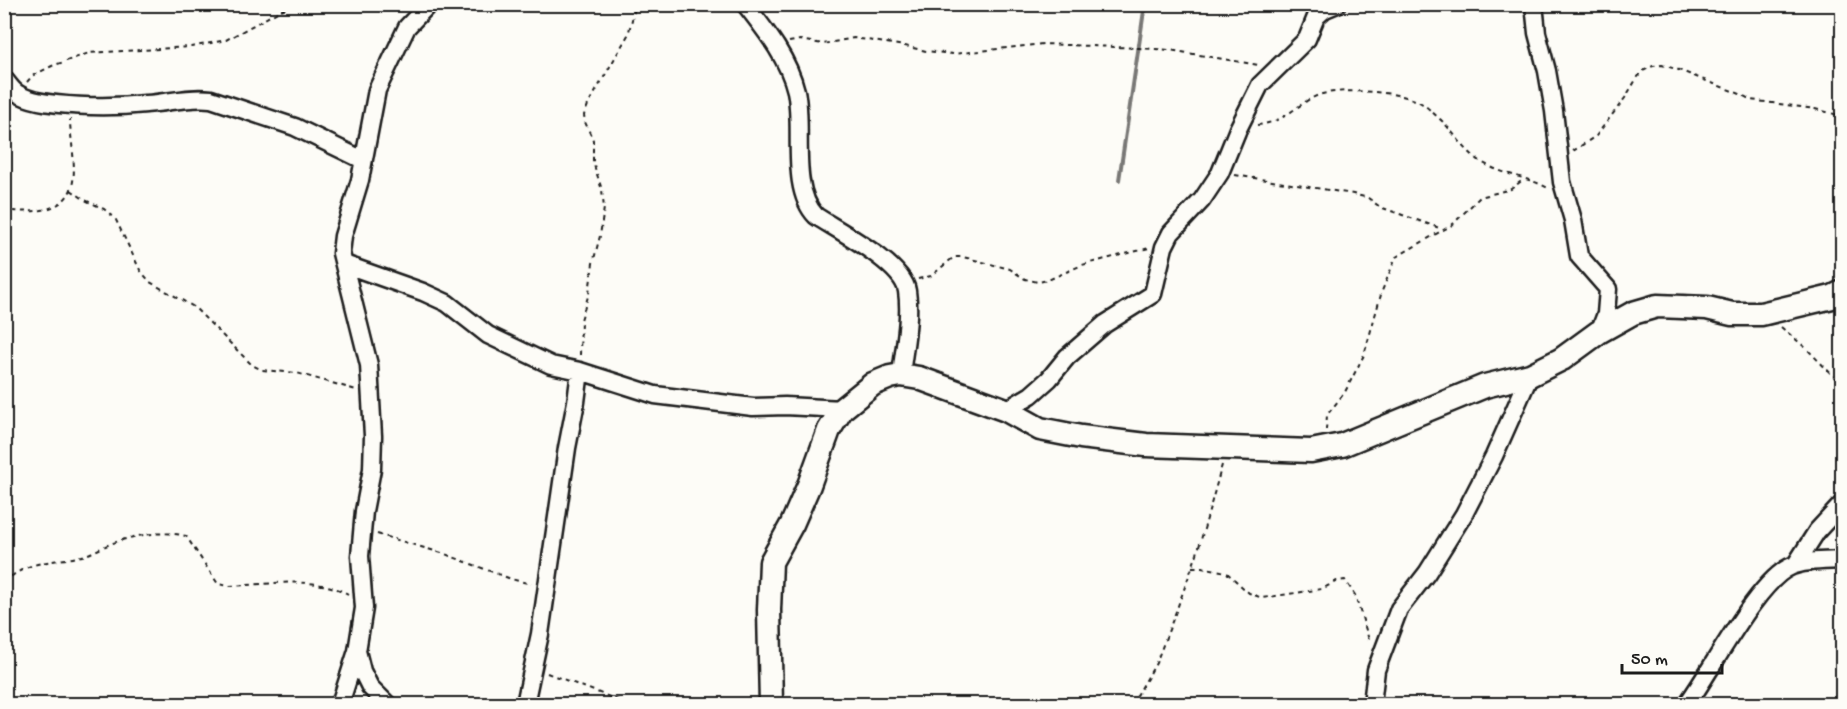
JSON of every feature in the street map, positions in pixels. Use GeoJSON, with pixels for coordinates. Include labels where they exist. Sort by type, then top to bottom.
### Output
{"type":"FeatureCollection","features":[{"type":"Feature","properties":{"kind":"street"},"geometry":{"type":"LineString","coordinates":[[340,705],[357,651],[364,608],[360,556],[372,470],[373,435],[369,365],[341,253],[343,236],[360,180],[377,90],[407,27],[429,4]]}},
{"type":"Feature","properties":{"kind":"street"},"geometry":{"type":"LineString","coordinates":[[745,4],[774,43],[788,68],[795,90],[800,117],[800,165],[805,200],[816,216],[867,248],[898,272],[904,282],[907,291],[907,324],[901,375]]}},
{"type":"Feature","properties":{"kind":"street"},"geometry":{"type":"LineString","coordinates":[[1006,410],[1037,389],[1086,339],[1105,324],[1153,294],[1164,247],[1171,233],[1202,200],[1220,173],[1238,129],[1260,85],[1307,39],[1316,17],[1337,4]]}},
{"type":"Feature","properties":{"kind":"street"},"geometry":{"type":"LineString","coordinates":[[1534,4],[1537,33],[1554,111],[1562,182],[1568,200],[1579,256],[1608,289],[1606,314],[1599,332]]}},
{"type":"Feature","properties":{"kind":"street"},"geometry":{"type":"LineString","coordinates":[[4,79],[17,93],[43,102],[71,105],[114,106],[211,99],[294,127],[363,160]]}},
{"type":"Feature","properties":{"kind":"street"},"geometry":{"type":"LineString","coordinates":[[344,264],[447,303],[488,335],[551,364],[655,395],[753,407],[842,409]]}},
{"type":"Feature","properties":{"kind":"street"},"geometry":{"type":"LineString","coordinates":[[771,705],[769,610],[771,562],[792,525],[829,430],[842,409],[873,384],[890,377],[901,375],[919,378],[1006,410],[1040,429],[1082,437],[1146,445],[1311,451],[1342,445],[1485,386],[1530,375],[1562,359],[1599,332],[1633,313],[1657,306],[1707,308],[1732,314],[1761,314],[1832,297],[1842,291]]}},
{"type":"Feature","properties":{"kind":"street"},"geometry":{"type":"LineString","coordinates":[[525,705],[540,634],[580,371]]}},
{"type":"Feature","properties":{"kind":"street"},"geometry":{"type":"LineString","coordinates":[[1372,705],[1376,670],[1399,609],[1427,573],[1464,514],[1494,456],[1530,375]]}},
{"type":"Feature","properties":{"kind":"street"},"geometry":{"type":"LineString","coordinates":[[1796,564],[1817,531],[1842,504]]}},
{"type":"Feature","properties":{"kind":"street"},"geometry":{"type":"LineString","coordinates":[[1687,705],[1749,609],[1781,571],[1796,564],[1842,560]]}},
{"type":"Feature","properties":{"kind":"street"},"geometry":{"type":"LineString","coordinates":[[357,651],[362,671],[370,687],[387,705]]}},
{"type":"Feature","properties":{"kind":"path"},"geometry":{"type":"LineString","coordinates":[[17,93],[32,76],[51,66],[89,54],[191,47],[226,40],[281,10],[299,4]]}},
{"type":"Feature","properties":{"kind":"path"},"geometry":{"type":"LineString","coordinates":[[580,371],[581,320],[589,293],[592,263],[600,236],[604,208],[602,190],[593,162],[593,140],[584,115],[628,35],[636,4]]}},
{"type":"Feature","properties":{"kind":"path"},"geometry":{"type":"LineString","coordinates":[[774,43],[800,40],[823,44],[854,38],[954,54],[1043,44],[1067,47],[1139,48],[1170,50],[1243,62],[1261,66],[1272,73]]}},
{"type":"Feature","properties":{"kind":"path"},"geometry":{"type":"LineString","coordinates":[[1561,164],[1568,155],[1596,136],[1637,78],[1643,71],[1653,66],[1662,65],[1676,69],[1751,100],[1815,109],[1842,116]]}},
{"type":"Feature","properties":{"kind":"path"},"geometry":{"type":"LineString","coordinates":[[1238,129],[1267,124],[1286,117],[1307,100],[1323,93],[1357,90],[1410,98],[1429,109],[1479,160],[1499,172],[1536,182],[1568,200]]}},
{"type":"Feature","properties":{"kind":"path"},"geometry":{"type":"LineString","coordinates":[[4,210],[23,213],[48,208],[63,200],[71,190],[73,166],[70,133],[71,105]]}},
{"type":"Feature","properties":{"kind":"path"},"geometry":{"type":"LineString","coordinates":[[1220,173],[1353,194],[1368,198],[1380,207],[1444,230]]}},
{"type":"Feature","properties":{"kind":"path"},"geometry":{"type":"LineString","coordinates":[[1325,448],[1327,415],[1345,392],[1364,355],[1382,291],[1396,257],[1444,230],[1459,219],[1480,197],[1511,189],[1524,179]]}},
{"type":"Feature","properties":{"kind":"path"},"geometry":{"type":"LineString","coordinates":[[71,190],[115,218],[140,270],[150,282],[194,307],[252,365],[262,370],[297,374],[336,383],[370,396]]}},
{"type":"Feature","properties":{"kind":"path"},"geometry":{"type":"LineString","coordinates":[[904,282],[931,276],[954,257],[963,257],[1010,269],[1025,279],[1038,282],[1082,265],[1143,248],[1164,247]]}},
{"type":"Feature","properties":{"kind":"path"},"geometry":{"type":"LineString","coordinates":[[1761,314],[1790,333],[1842,385]]}},
{"type":"Feature","properties":{"kind":"path"},"geometry":{"type":"LineString","coordinates":[[1132,705],[1155,663],[1192,567],[1222,466],[1234,448]]}},
{"type":"Feature","properties":{"kind":"path"},"geometry":{"type":"LineString","coordinates":[[363,529],[445,554],[511,579],[529,584],[546,583]]}},
{"type":"Feature","properties":{"kind":"path"},"geometry":{"type":"LineString","coordinates":[[4,582],[18,570],[40,562],[84,556],[113,543],[148,534],[178,534],[186,536],[218,584],[229,586],[320,583],[335,587],[364,608]]}},
{"type":"Feature","properties":{"kind":"path"},"geometry":{"type":"LineString","coordinates":[[1192,567],[1226,572],[1249,593],[1270,599],[1322,589],[1336,581],[1344,580],[1355,595],[1369,638],[1376,670]]}},
{"type":"Feature","properties":{"kind":"path"},"geometry":{"type":"LineString","coordinates":[[532,669],[628,705]]}},
{"type":"Feature","properties":{"kind":"path"},"geometry":{"type":"LineString","coordinates":[[4,680],[7,684],[9,705]]}},
{"type":"Feature","properties":{"kind":"waterway"},"geometry":{"type":"LineString","coordinates":[[1119,180],[1145,4]]}}]}
